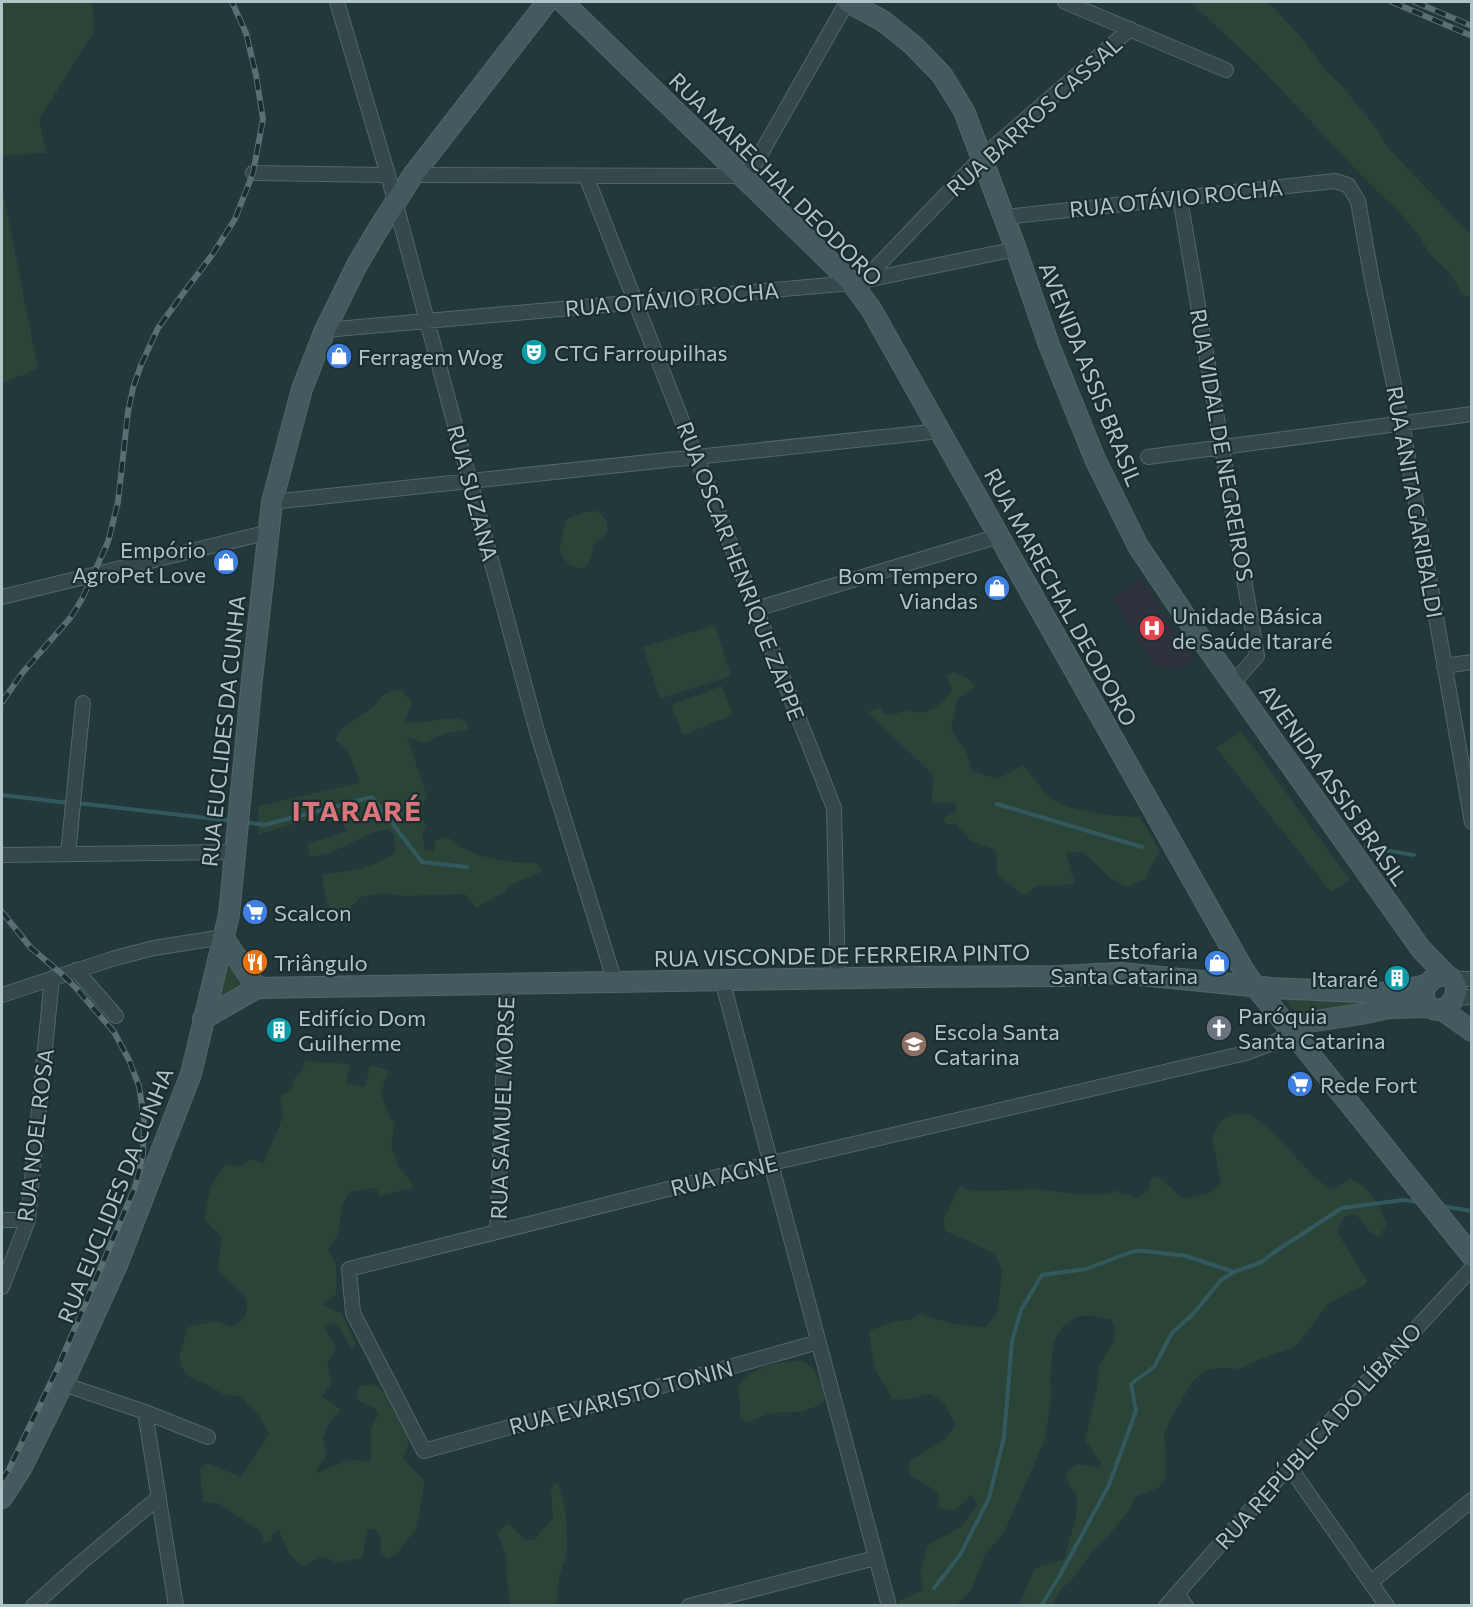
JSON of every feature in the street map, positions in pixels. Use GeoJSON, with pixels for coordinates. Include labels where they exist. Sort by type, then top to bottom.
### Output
{"type":"FeatureCollection","features":[{"type":"Feature","properties":{"kind":"street","name":"RUA SUZANA"},"geometry":{"type":"LineString","coordinates":[[337,2],[388,175],[538,735],[615,982]]}},
{"type":"Feature","properties":{"kind":"street","name":"RUA EUCLIDES DA CUNHA"},"geometry":{"type":"LineString","coordinates":[[2,1498],[22,1467],[63,1384],[128,1239],[191,1074],[229,915],[272,502],[302,389],[325,330],[357,265],[395,202],[413,175],[547,2]]}},
{"type":"Feature","properties":{"kind":"street","name":"RUA MARECHAL DEODORO"},"geometry":{"type":"LineString","coordinates":[[564,2],[744,176],[858,281],[871,309],[1243,969],[1472,1256]]}},
{"type":"Feature","properties":{"kind":"street"},"geometry":{"type":"LineString","coordinates":[[413,175],[744,176],[756,162],[848,2]]}},
{"type":"Feature","properties":{"kind":"street","name":"AVENIDA ASSIS BRASIL"},"geometry":{"type":"LineString","coordinates":[[848,2],[883,21],[913,45],[942,75],[964,111],[1049,345],[1095,459],[1133,537],[1232,684],[1421,949],[1448,991]]}},
{"type":"Feature","properties":{"kind":"street"},"geometry":{"type":"LineString","coordinates":[[1065,2],[1226,70]]}},
{"type":"Feature","properties":{"kind":"street","name":"RUA BARROS CASSAL"},"geometry":{"type":"LineString","coordinates":[[858,281],[982,157],[1130,29]]}},
{"type":"Feature","properties":{"kind":"street"},"geometry":{"type":"LineString","coordinates":[[253,173],[388,175]]}},
{"type":"Feature","properties":{"kind":"street","name":"RUA OSCAR HENRIQUE ZAPPE"},"geometry":{"type":"LineString","coordinates":[[586,176],[834,808],[838,978]]}},
{"type":"Feature","properties":{"kind":"street","name":"RUA OTÁVIO ROCHA"},"geometry":{"type":"LineString","coordinates":[[1004,217],[1335,181],[1348,185]]}},
{"type":"Feature","properties":{"kind":"street","name":"RUA ANITA GARIBALDI"},"geometry":{"type":"LineString","coordinates":[[1348,185],[1358,201],[1468,786],[1472,822]]}},
{"type":"Feature","properties":{"kind":"street","name":"RUA VIDAL DE NEGREIROS"},"geometry":{"type":"LineString","coordinates":[[1180,198],[1257,656],[1232,684]]}},
{"type":"Feature","properties":{"kind":"street","name":"RUA OTÁVIO ROCHA"},"geometry":{"type":"LineString","coordinates":[[325,330],[858,281],[1016,249]]}},
{"type":"Feature","properties":{"kind":"street"},"geometry":{"type":"LineString","coordinates":[[1148,457],[1472,414]]}},
{"type":"Feature","properties":{"kind":"street"},"geometry":{"type":"LineString","coordinates":[[272,502],[940,431]]}},
{"type":"Feature","properties":{"kind":"street"},"geometry":{"type":"LineString","coordinates":[[2,597],[269,532]]}},
{"type":"Feature","properties":{"kind":"street"},"geometry":{"type":"LineString","coordinates":[[756,609],[999,536]]}},
{"type":"Feature","properties":{"kind":"street"},"geometry":{"type":"LineString","coordinates":[[1444,666],[1472,662]]}},
{"type":"Feature","properties":{"kind":"street"},"geometry":{"type":"LineString","coordinates":[[69,854],[83,703]]}},
{"type":"Feature","properties":{"kind":"street"},"geometry":{"type":"LineString","coordinates":[[2,855],[234,852]]}},
{"type":"Feature","properties":{"kind":"street"},"geometry":{"type":"LineString","coordinates":[[2,995],[76,970],[154,948],[224,937],[257,988]]}},
{"type":"Feature","properties":{"kind":"street"},"geometry":{"type":"LineString","coordinates":[[76,970],[116,1016]]}},
{"type":"Feature","properties":{"kind":"street","name":"RUA VISCONDE DE FERREIRA PINTO"},"geometry":{"type":"LineString","coordinates":[[203,1019],[257,988],[1060,976],[1121,973],[1255,986],[1386,993],[1448,991]]}},
{"type":"Feature","properties":{"kind":"street","name":"RUA NOEL ROSA"},"geometry":{"type":"LineString","coordinates":[[2,1287],[28,1220],[52,978]]}},
{"type":"Feature","properties":{"kind":"street"},"geometry":{"type":"LineString","coordinates":[[722,980],[889,1605]]}},
{"type":"Feature","properties":{"kind":"street","name":"RUA SAMUEL MORSE"},"geometry":{"type":"LineString","coordinates":[[497,1232],[507,984]]}},
{"type":"Feature","properties":{"kind":"street"},"geometry":{"type":"LineString","coordinates":[[1292,1032],[1310,1022],[1388,1008],[1448,991],[1471,1031]]}},
{"type":"Feature","properties":{"kind":"street","name":"RUA AGNE"},"geometry":{"type":"LineString","coordinates":[[424,1451],[353,1313],[349,1269],[772,1163],[1246,1053],[1275,1042],[1292,1032]]}},
{"type":"Feature","properties":{"kind":"street"},"geometry":{"type":"LineString","coordinates":[[2,1220],[28,1220]]}},
{"type":"Feature","properties":{"kind":"street","name":"RUA REPÚBLICA DO LÍBANO"},"geometry":{"type":"LineString","coordinates":[[1166,1605],[1289,1466],[1472,1268]]}},
{"type":"Feature","properties":{"kind":"street","name":"RUA EVARISTO TONIN"},"geometry":{"type":"LineString","coordinates":[[424,1451],[818,1342]]}},
{"type":"Feature","properties":{"kind":"street"},"geometry":{"type":"LineString","coordinates":[[63,1384],[145,1412],[208,1437]]}},
{"type":"Feature","properties":{"kind":"street"},"geometry":{"type":"LineString","coordinates":[[145,1412],[176,1605]]}},
{"type":"Feature","properties":{"kind":"street"},"geometry":{"type":"LineString","coordinates":[[1289,1466],[1388,1605]]}},
{"type":"Feature","properties":{"kind":"street"},"geometry":{"type":"LineString","coordinates":[[33,1605],[159,1497]]}},
{"type":"Feature","properties":{"kind":"street"},"geometry":{"type":"LineString","coordinates":[[1371,1582],[1469,1507]]}},
{"type":"Feature","properties":{"kind":"street"},"geometry":{"type":"LineString","coordinates":[[689,1605],[875,1558]]}},
{"type":"Feature","properties":{"kind":"street"},"geometry":{"type":"LineString","coordinates":[[1177,1593],[1186,1605]]}},
{"type":"Feature","properties":{"kind":"shaded area","name":"Unidade Básica de Saúde Itararé"},"geometry":{"type":"Polygon","coordinates":[[[1141,578],[1193,659],[1176,670],[1154,665],[1112,598],[1141,578]]]}},
{"type":"Feature","properties":{"kind":"green space"},"geometry":{"type":"Polygon","coordinates":[[[2,2],[92,2],[94,32],[39,119],[46,153],[2,156],[2,2]]]}},
{"type":"Feature","properties":{"kind":"green space"},"geometry":{"type":"Polygon","coordinates":[[[1190,2],[1268,2],[1301,37],[1328,73],[1342,86],[1377,129],[1389,149],[1471,235],[1471,296],[1466,296],[1460,291],[1450,273],[1429,253],[1418,234],[1400,213],[1361,175],[1255,62],[1190,2]]]}},
{"type":"Feature","properties":{"kind":"green space"},"geometry":{"type":"Polygon","coordinates":[[[2,186],[38,369],[2,383],[2,186]]]}},
{"type":"Feature","properties":{"kind":"green space"},"geometry":{"type":"Polygon","coordinates":[[[598,511],[606,520],[608,532],[593,545],[591,558],[584,568],[572,566],[559,551],[566,519],[585,512],[598,511]]]}},
{"type":"Feature","properties":{"kind":"green space"},"geometry":{"type":"Polygon","coordinates":[[[715,625],[731,676],[660,699],[643,647],[715,625]]]}},
{"type":"Feature","properties":{"kind":"green space"},"geometry":{"type":"Polygon","coordinates":[[[954,672],[976,686],[957,700],[951,730],[966,751],[972,771],[997,779],[1023,765],[1046,794],[1069,807],[1093,813],[1140,817],[1160,851],[1145,880],[1125,887],[1110,878],[1083,852],[1066,853],[1075,884],[1037,886],[1024,896],[997,874],[996,850],[972,842],[955,823],[947,825],[943,818],[957,811],[955,803],[931,803],[934,776],[867,712],[881,707],[883,714],[893,715],[936,708],[952,690],[946,675],[954,672]]]}},
{"type":"Feature","properties":{"kind":"green space"},"geometry":{"type":"Polygon","coordinates":[[[722,686],[733,715],[683,735],[671,705],[722,686]]]}},
{"type":"Feature","properties":{"kind":"green space"},"geometry":{"type":"Polygon","coordinates":[[[396,689],[402,691],[412,702],[405,721],[421,723],[451,718],[459,719],[465,722],[469,729],[444,734],[425,743],[407,737],[427,796],[420,814],[426,824],[422,834],[425,850],[434,851],[436,840],[447,837],[468,851],[487,857],[512,862],[537,863],[541,872],[510,885],[504,892],[476,908],[465,894],[403,896],[386,893],[361,897],[345,914],[333,915],[326,902],[322,875],[360,868],[387,858],[395,852],[394,834],[389,829],[379,831],[331,852],[311,857],[307,844],[347,831],[333,808],[303,821],[258,835],[258,806],[360,783],[347,749],[335,740],[342,728],[373,707],[382,696],[396,689]]]}},
{"type":"Feature","properties":{"kind":"green space"},"geometry":{"type":"Polygon","coordinates":[[[1241,731],[1350,880],[1331,892],[1216,748],[1241,731]]]}},
{"type":"Feature","properties":{"kind":"green space"},"geometry":{"type":"Polygon","coordinates":[[[222,962],[251,985],[214,1003],[222,962]]]}},
{"type":"Feature","properties":{"kind":"green space"},"geometry":{"type":"Polygon","coordinates":[[[1284,997],[1374,1002],[1297,1014],[1284,997]]]}},
{"type":"Feature","properties":{"kind":"green space"},"geometry":{"type":"Polygon","coordinates":[[[305,1061],[350,1064],[346,1084],[365,1087],[370,1065],[389,1070],[381,1092],[390,1119],[395,1122],[391,1145],[398,1166],[413,1184],[412,1188],[380,1196],[376,1188],[349,1192],[342,1207],[337,1237],[328,1249],[336,1264],[336,1295],[323,1305],[342,1314],[356,1344],[352,1351],[340,1328],[333,1323],[325,1327],[336,1349],[327,1363],[332,1383],[322,1396],[341,1410],[329,1422],[323,1439],[327,1454],[314,1474],[348,1460],[371,1461],[371,1428],[378,1415],[374,1407],[358,1401],[356,1393],[361,1386],[374,1384],[401,1411],[409,1441],[403,1459],[425,1481],[416,1529],[396,1555],[388,1558],[381,1553],[381,1537],[376,1530],[368,1529],[362,1558],[336,1563],[324,1556],[302,1566],[289,1554],[279,1530],[273,1533],[271,1541],[263,1543],[262,1534],[256,1528],[219,1504],[203,1501],[200,1469],[207,1463],[241,1477],[269,1434],[259,1416],[241,1397],[223,1394],[191,1378],[183,1370],[179,1357],[188,1327],[215,1321],[232,1327],[245,1317],[247,1304],[244,1295],[218,1271],[222,1239],[205,1220],[208,1197],[216,1177],[226,1165],[241,1166],[251,1159],[263,1164],[283,1117],[280,1096],[293,1088],[294,1079],[303,1070],[305,1061]]]}},
{"type":"Feature","properties":{"kind":"green space"},"geometry":{"type":"Polygon","coordinates":[[[1236,1114],[1251,1115],[1271,1130],[1316,1179],[1333,1190],[1350,1179],[1357,1182],[1373,1197],[1387,1223],[1379,1237],[1370,1233],[1356,1214],[1344,1217],[1337,1232],[1367,1281],[1365,1285],[1327,1305],[1298,1344],[1239,1369],[1221,1368],[1205,1371],[1193,1381],[1171,1418],[1164,1436],[1165,1480],[1158,1488],[1136,1496],[1128,1512],[1094,1549],[1071,1581],[1061,1589],[1052,1605],[1019,1605],[1035,1568],[1064,1560],[1076,1517],[1077,1495],[1065,1475],[1078,1464],[1100,1469],[1101,1463],[1085,1440],[1097,1388],[1099,1365],[1114,1341],[1115,1329],[1111,1319],[1091,1316],[1078,1316],[1063,1326],[1054,1340],[1050,1376],[1051,1400],[1044,1442],[1004,1533],[985,1554],[971,1591],[956,1605],[900,1605],[899,1601],[924,1590],[920,1572],[928,1545],[961,1527],[978,1504],[971,1495],[955,1511],[944,1509],[937,1505],[939,1495],[909,1474],[910,1461],[945,1439],[956,1425],[944,1403],[931,1394],[900,1400],[892,1398],[874,1367],[869,1331],[896,1321],[910,1320],[920,1314],[953,1324],[986,1327],[997,1313],[1002,1271],[995,1254],[945,1231],[943,1222],[959,1186],[974,1191],[1037,1189],[1080,1195],[1109,1194],[1114,1190],[1122,1195],[1136,1198],[1150,1189],[1150,1179],[1158,1176],[1183,1199],[1208,1194],[1221,1183],[1212,1138],[1222,1119],[1236,1114]]]}},
{"type":"Feature","properties":{"kind":"green space"},"geometry":{"type":"Polygon","coordinates":[[[802,1361],[813,1368],[822,1384],[825,1395],[819,1405],[802,1412],[767,1413],[762,1417],[745,1422],[740,1419],[738,1387],[744,1380],[766,1366],[802,1361]]]}},
{"type":"Feature","properties":{"kind":"green space"},"geometry":{"type":"Polygon","coordinates":[[[558,1482],[566,1514],[567,1555],[560,1573],[556,1605],[511,1605],[506,1557],[498,1533],[509,1524],[526,1540],[534,1540],[553,1518],[551,1488],[558,1482]]]}},
{"type":"Feature","properties":{"kind":"waterway"},"geometry":{"type":"LineString","coordinates":[[2,795],[69,803]]}},
{"type":"Feature","properties":{"kind":"waterway"},"geometry":{"type":"LineString","coordinates":[[244,822],[264,825],[372,797],[422,862],[467,867]]}},
{"type":"Feature","properties":{"kind":"waterway"},"geometry":{"type":"LineString","coordinates":[[77,803],[233,821]]}},
{"type":"Feature","properties":{"kind":"waterway"},"geometry":{"type":"LineString","coordinates":[[997,804],[1142,847]]}},
{"type":"Feature","properties":{"kind":"waterway"},"geometry":{"type":"LineString","coordinates":[[1366,847],[1414,855]]}},
{"type":"Feature","properties":{"kind":"waterway"},"geometry":{"type":"LineString","coordinates":[[1041,1606],[1109,1485],[1136,1411],[1131,1384],[1154,1367],[1172,1333],[1192,1315],[1221,1280],[1234,1272],[1262,1262],[1342,1208],[1403,1200],[1418,1202]]}},
{"type":"Feature","properties":{"kind":"waterway"},"geometry":{"type":"LineString","coordinates":[[1441,1206],[1472,1211]]}},
{"type":"Feature","properties":{"kind":"waterway"},"geometry":{"type":"LineString","coordinates":[[934,1588],[960,1555],[989,1498],[1004,1437],[1012,1341],[1021,1310],[1042,1275],[1086,1269],[1134,1251],[1186,1256],[1234,1272]]}},
{"type":"Feature","properties":{"kind":"railway"},"geometry":{"type":"LineString","coordinates":[[2,702],[23,672],[71,617],[82,599],[108,542],[118,502],[128,412],[141,365],[158,328],[212,255],[235,219],[253,173],[263,119],[246,33],[232,2]]}},
{"type":"Feature","properties":{"kind":"railway"},"geometry":{"type":"LineString","coordinates":[[1392,2],[1472,36]]}},
{"type":"Feature","properties":{"kind":"railway"},"geometry":{"type":"LineString","coordinates":[[1415,2],[1472,26]]}},
{"type":"Feature","properties":{"kind":"railway"},"geometry":{"type":"LineString","coordinates":[[2,912],[31,948],[76,988],[114,1032],[129,1060],[139,1086],[144,1119],[143,1155],[135,1187],[59,1365],[2,1480]]}},
{"type":"Feature","properties":{"kind":"place","name":"CTG Farroupilhas"},"geometry":{"type":"Point","coordinates":[534,352]}},
{"type":"Feature","properties":{"kind":"place","name":"Ferragem Wog"},"geometry":{"type":"Point","coordinates":[339,356]}},
{"type":"Feature","properties":{"kind":"place","name":"Empório AgroPet Love"},"geometry":{"type":"Point","coordinates":[226,562]}},
{"type":"Feature","properties":{"kind":"place","name":"Bom Tempero Viandas"},"geometry":{"type":"Point","coordinates":[997,588]}},
{"type":"Feature","properties":{"kind":"place","name":"Unidade Básica de Saúde Itararé"},"geometry":{"type":"Point","coordinates":[1152,628]}},
{"type":"Feature","properties":{"kind":"place","name":"Scalcon"},"geometry":{"type":"Point","coordinates":[255,912]}},
{"type":"Feature","properties":{"kind":"place","name":"Triângulo"},"geometry":{"type":"Point","coordinates":[255,962]}},
{"type":"Feature","properties":{"kind":"place","name":"Estofaria Santa Catarina"},"geometry":{"type":"Point","coordinates":[1217,963]}},
{"type":"Feature","properties":{"kind":"place","name":"Itararé"},"geometry":{"type":"Point","coordinates":[1397,978]}},
{"type":"Feature","properties":{"kind":"place","name":"Paróquia Santa Catarina"},"geometry":{"type":"Point","coordinates":[1219,1028]}},
{"type":"Feature","properties":{"kind":"place","name":"Edifício Dom Guilherme"},"geometry":{"type":"Point","coordinates":[279,1030]}},
{"type":"Feature","properties":{"kind":"place","name":"Escola Santa Catarina"},"geometry":{"type":"Point","coordinates":[914,1044]}},
{"type":"Feature","properties":{"kind":"place","name":"Rede Fort"},"geometry":{"type":"Point","coordinates":[1300,1084]}},
{"type":"Feature","properties":{"kind":"district","name":"ITARARÉ"},"geometry":{"type":"Point","coordinates":[357,810]}}]}
